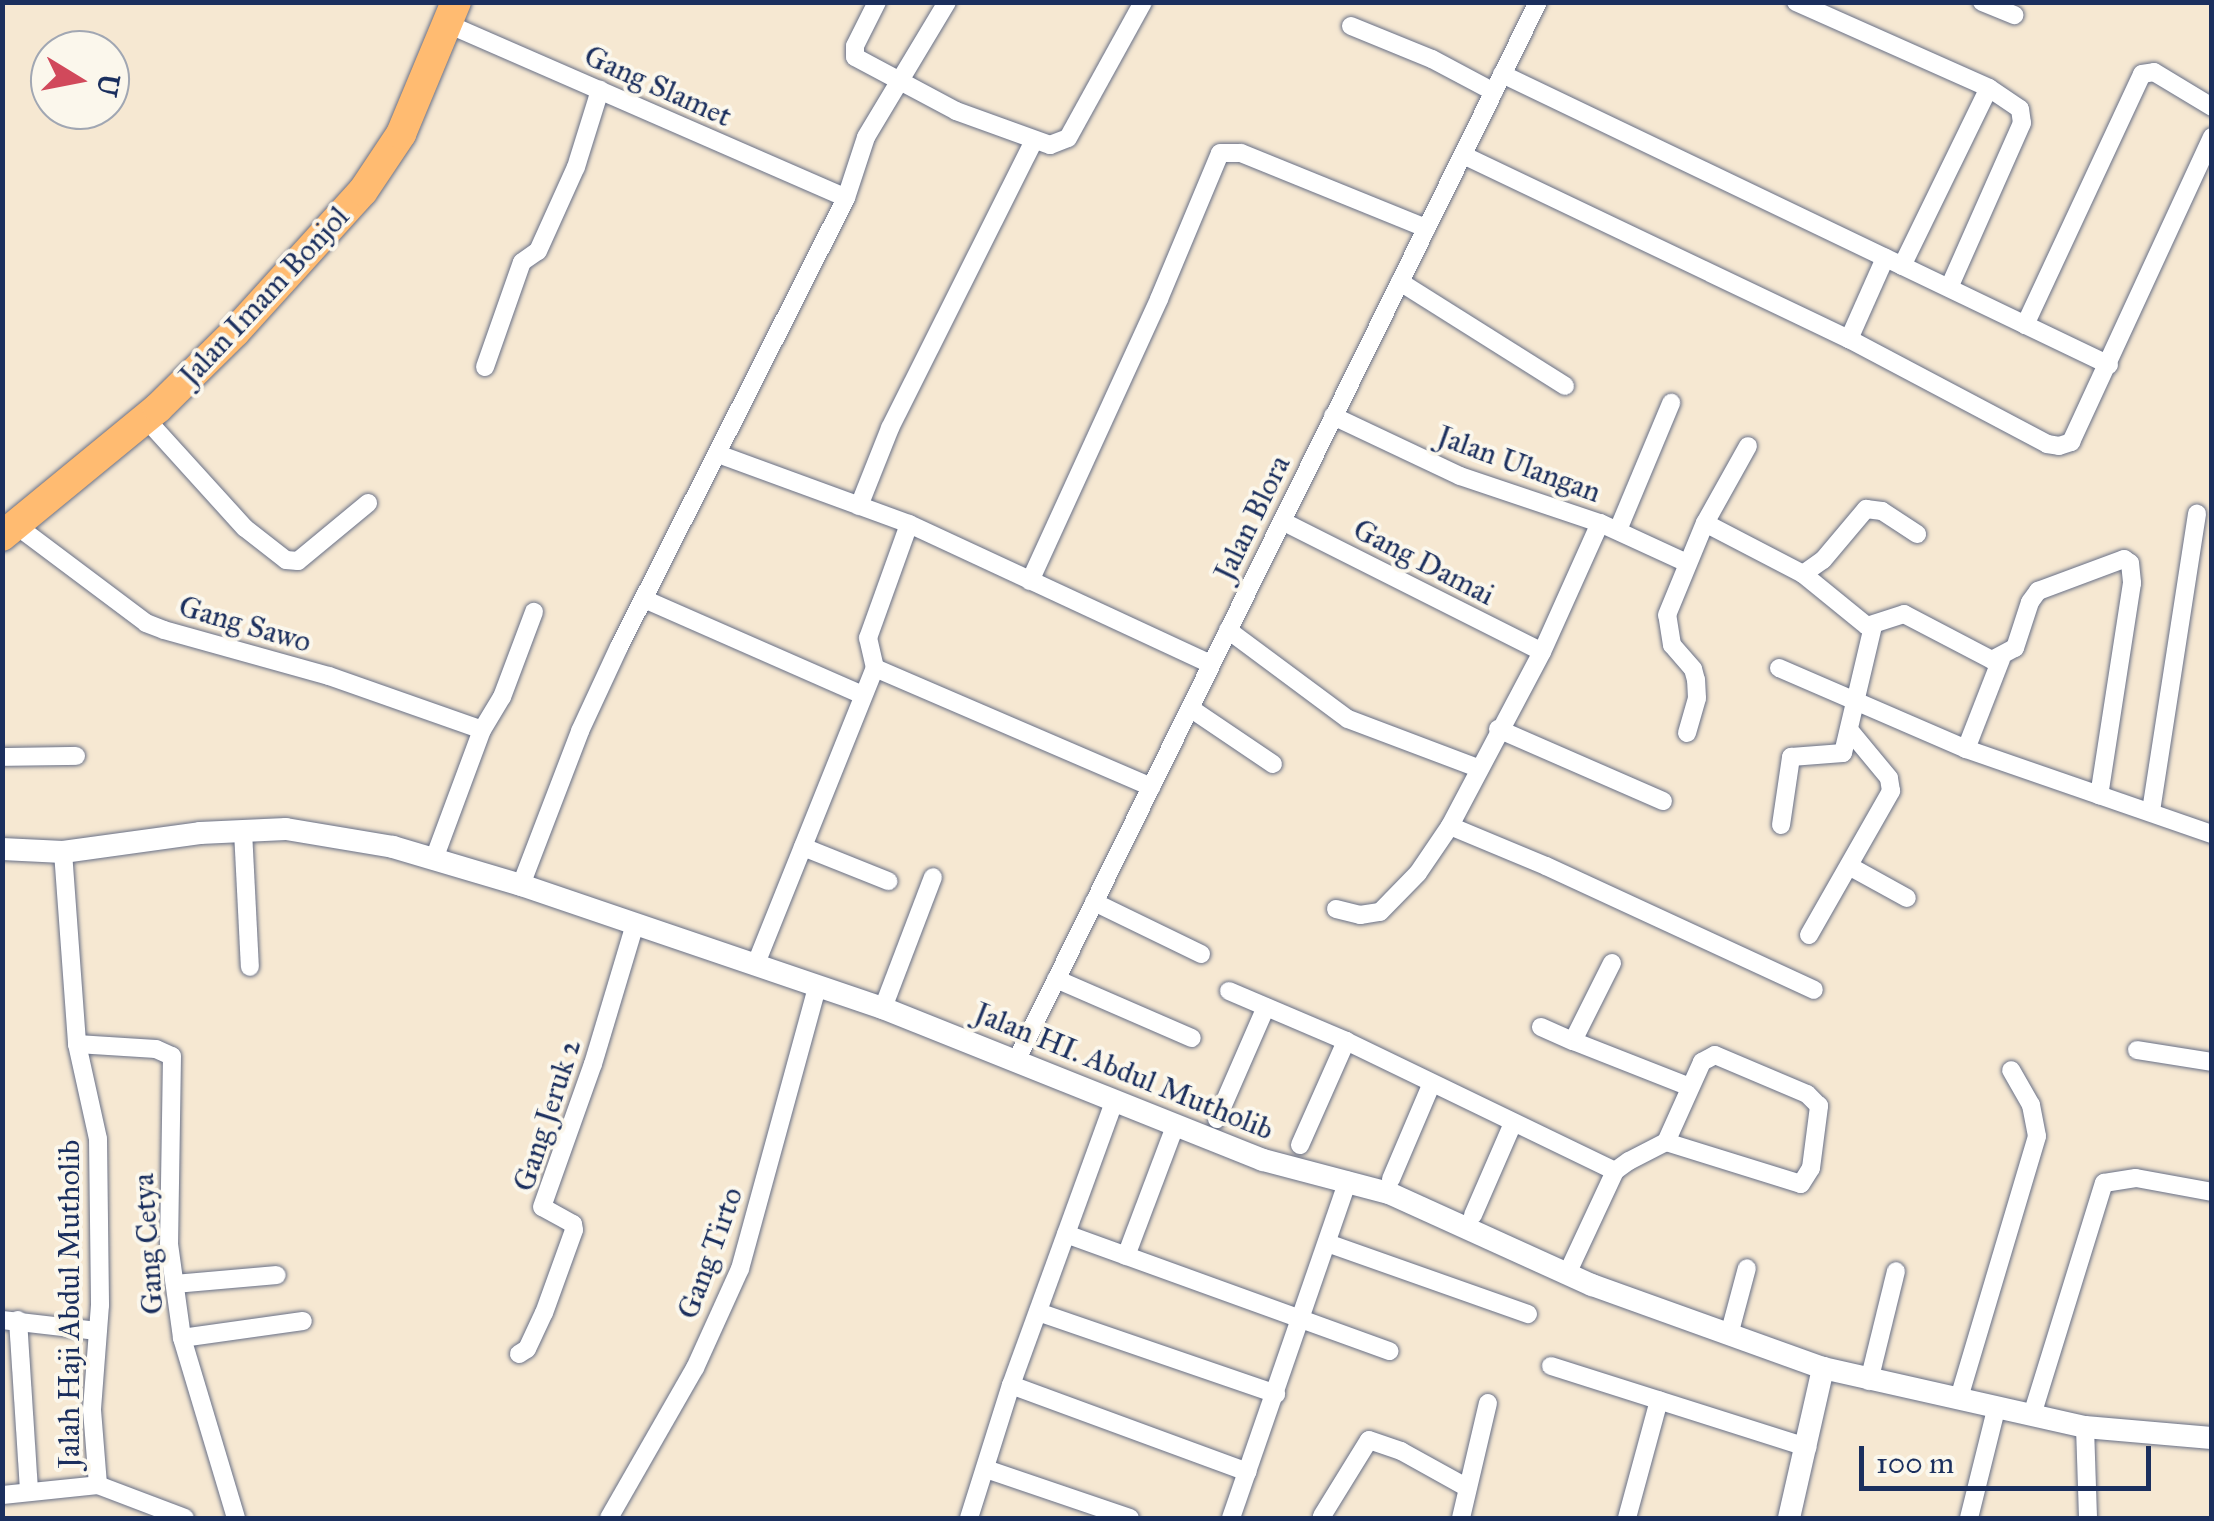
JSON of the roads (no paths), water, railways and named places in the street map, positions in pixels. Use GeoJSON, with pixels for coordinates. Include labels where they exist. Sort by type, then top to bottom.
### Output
{"type":"FeatureCollection","features":[{"type":"Feature","properties":{"kind":"highway","name":"Jalan Imam Bonjol"},"geometry":{"type":"LineString","coordinates":[[10,531],[146,420],[235,332],[363,191],[401,134],[452,13]]}},
{"type":"Feature","properties":{"kind":"street"},"geometry":{"type":"LineString","coordinates":[[877,2],[855,46],[855,57],[895,82],[1050,145],[1068,138],[1142,2]]}},
{"type":"Feature","properties":{"kind":"street"},"geometry":{"type":"LineString","coordinates":[[521,885],[580,731],[763,356],[846,198],[866,137],[895,82],[947,2]]}},
{"type":"Feature","properties":{"kind":"street","name":"Jalan Blora"},"geometry":{"type":"LineString","coordinates":[[1017,1059],[1538,2]]}},
{"type":"Feature","properties":{"kind":"street"},"geometry":{"type":"LineString","coordinates":[[1796,2],[1989,88],[2020,108],[2022,123],[1949,288]]}},
{"type":"Feature","properties":{"kind":"street"},"geometry":{"type":"LineString","coordinates":[[1982,2],[2014,15]]}},
{"type":"Feature","properties":{"kind":"street","name":"Gang Slamet"},"geometry":{"type":"LineString","coordinates":[[452,13],[600,90],[846,198]]}},
{"type":"Feature","properties":{"kind":"street"},"geometry":{"type":"LineString","coordinates":[[1351,26],[1498,83],[1893,262],[2109,365]]}},
{"type":"Feature","properties":{"kind":"street"},"geometry":{"type":"LineString","coordinates":[[2025,325],[2142,74],[2154,72],[2212,107]]}},
{"type":"Feature","properties":{"kind":"street"},"geometry":{"type":"LineString","coordinates":[[1849,340],[1989,88]]}},
{"type":"Feature","properties":{"kind":"street"},"geometry":{"type":"LineString","coordinates":[[485,367],[522,262],[538,251],[576,167],[600,90]]}},
{"type":"Feature","properties":{"kind":"street"},"geometry":{"type":"LineString","coordinates":[[1462,155],[1849,340],[2046,444],[2059,446],[2071,442],[2212,138]]}},
{"type":"Feature","properties":{"kind":"street"},"geometry":{"type":"LineString","coordinates":[[859,506],[890,428],[1034,141]]}},
{"type":"Feature","properties":{"kind":"street"},"geometry":{"type":"LineString","coordinates":[[1030,581],[1159,299],[1220,153],[1241,153],[1426,228]]}},
{"type":"Feature","properties":{"kind":"street"},"geometry":{"type":"LineString","coordinates":[[1400,282],[1564,386]]}},
{"type":"Feature","properties":{"kind":"street"},"geometry":{"type":"LineString","coordinates":[[1336,908],[1360,915],[1380,912],[1418,873],[1450,826],[1670,404]]}},
{"type":"Feature","properties":{"kind":"street","name":"Jalan Ulangan"},"geometry":{"type":"LineString","coordinates":[[1333,416],[1460,476],[1609,526],[1687,562]]}},
{"type":"Feature","properties":{"kind":"street"},"geometry":{"type":"LineString","coordinates":[[146,420],[245,528],[292,562],[368,503]]}},
{"type":"Feature","properties":{"kind":"street"},"geometry":{"type":"LineString","coordinates":[[1687,733],[1695,713],[1696,680],[1693,669],[1672,645],[1667,615],[1705,523],[1748,446]]}},
{"type":"Feature","properties":{"kind":"street"},"geometry":{"type":"LineString","coordinates":[[718,454],[909,524],[1211,664]]}},
{"type":"Feature","properties":{"kind":"street"},"geometry":{"type":"LineString","coordinates":[[1803,574],[1823,560],[1866,510],[1882,511],[1917,534]]}},
{"type":"Feature","properties":{"kind":"street"},"geometry":{"type":"LineString","coordinates":[[2151,811],[2197,514]]}},
{"type":"Feature","properties":{"kind":"street","name":"Gang Damai"},"geometry":{"type":"LineString","coordinates":[[1282,521],[1542,652]]}},
{"type":"Feature","properties":{"kind":"street"},"geometry":{"type":"LineString","coordinates":[[1705,523],[1803,574],[1867,624]]}},
{"type":"Feature","properties":{"kind":"street"},"geometry":{"type":"LineString","coordinates":[[756,966],[874,668],[868,638],[909,524]]}},
{"type":"Feature","properties":{"kind":"street","name":"Gang Sawo"},"geometry":{"type":"LineString","coordinates":[[10,531],[146,623],[330,676],[482,730]]}},
{"type":"Feature","properties":{"kind":"street"},"geometry":{"type":"LineString","coordinates":[[1966,749],[2001,659],[2014,648],[2030,602],[2038,591],[2117,558],[2130,563],[2132,583],[2099,796]]}},
{"type":"Feature","properties":{"kind":"street"},"geometry":{"type":"LineString","coordinates":[[644,599],[864,695]]}},
{"type":"Feature","properties":{"kind":"street"},"geometry":{"type":"LineString","coordinates":[[434,859],[482,730],[502,697],[534,612]]}},
{"type":"Feature","properties":{"kind":"street"},"geometry":{"type":"LineString","coordinates":[[1867,624],[1904,614],[1982,658],[2001,659]]}},
{"type":"Feature","properties":{"kind":"street"},"geometry":{"type":"LineString","coordinates":[[1780,825],[1791,756],[1839,757],[1859,700],[1867,624]]}},
{"type":"Feature","properties":{"kind":"street"},"geometry":{"type":"LineString","coordinates":[[1228,630],[1348,720],[1478,768]]}},
{"type":"Feature","properties":{"kind":"street"},"geometry":{"type":"LineString","coordinates":[[874,668],[1150,787]]}},
{"type":"Feature","properties":{"kind":"street"},"geometry":{"type":"LineString","coordinates":[[1779,668],[1966,749],[2212,834]]}},
{"type":"Feature","properties":{"kind":"street"},"geometry":{"type":"LineString","coordinates":[[1190,708],[1273,764]]}},
{"type":"Feature","properties":{"kind":"street"},"geometry":{"type":"LineString","coordinates":[[1498,729],[1663,801]]}},
{"type":"Feature","properties":{"kind":"street"},"geometry":{"type":"LineString","coordinates":[[1809,936],[1892,791],[1888,778],[1850,731]]}},
{"type":"Feature","properties":{"kind":"street"},"geometry":{"type":"LineString","coordinates":[[2,757],[76,756]]}},
{"type":"Feature","properties":{"kind":"street"},"geometry":{"type":"LineString","coordinates":[[1450,826],[1613,896],[1814,990]]}},
{"type":"Feature","properties":{"kind":"street","name":"Jalan HI. Abdul Mutholib"},"geometry":{"type":"LineString","coordinates":[[2,850],[64,852],[286,829],[393,847],[521,885],[883,1008],[1296,1172],[1389,1194],[1566,1274],[1823,1368],[2084,1427],[2212,1438]]}},
{"type":"Feature","properties":{"kind":"street"},"geometry":{"type":"LineString","coordinates":[[243,831],[250,967]]}},
{"type":"Feature","properties":{"kind":"street"},"geometry":{"type":"LineString","coordinates":[[803,847],[888,881]]}},
{"type":"Feature","properties":{"kind":"street","name":"Jalah Haji Abdul Mutholib"},"geometry":{"type":"LineString","coordinates":[[64,852],[78,1044],[98,1139],[98,1332],[92,1410],[98,1486],[185,1518]]}},
{"type":"Feature","properties":{"kind":"street"},"geometry":{"type":"LineString","coordinates":[[1849,866],[1907,898]]}},
{"type":"Feature","properties":{"kind":"street"},"geometry":{"type":"LineString","coordinates":[[883,1008],[933,877]]}},
{"type":"Feature","properties":{"kind":"street"},"geometry":{"type":"LineString","coordinates":[[1094,902],[1202,954]]}},
{"type":"Feature","properties":{"kind":"street","name":"Gang Jeruk 2"},"geometry":{"type":"LineString","coordinates":[[519,1354],[527,1349],[544,1313],[574,1230],[573,1224],[542,1207],[594,1064],[635,924]]}},
{"type":"Feature","properties":{"kind":"street"},"geometry":{"type":"LineString","coordinates":[[1573,1041],[1612,963]]}},
{"type":"Feature","properties":{"kind":"street"},"geometry":{"type":"LineString","coordinates":[[1056,979],[1192,1038]]}},
{"type":"Feature","properties":{"kind":"street","name":"Gang Tirto"},"geometry":{"type":"LineString","coordinates":[[609,1518],[695,1368],[740,1268],[816,987]]}},
{"type":"Feature","properties":{"kind":"street"},"geometry":{"type":"LineString","coordinates":[[1229,991],[1346,1041],[1616,1171]]}},
{"type":"Feature","properties":{"kind":"street"},"geometry":{"type":"LineString","coordinates":[[1216,1119],[1266,1007]]}},
{"type":"Feature","properties":{"kind":"street"},"geometry":{"type":"LineString","coordinates":[[1541,1027],[1690,1088]]}},
{"type":"Feature","properties":{"kind":"street"},"geometry":{"type":"LineString","coordinates":[[1300,1145],[1346,1041]]}},
{"type":"Feature","properties":{"kind":"street","name":"Gang Cetya"},"geometry":{"type":"LineString","coordinates":[[78,1044],[156,1049],[172,1056],[169,1244],[182,1338],[236,1518]]}},
{"type":"Feature","properties":{"kind":"street"},"geometry":{"type":"LineString","coordinates":[[2137,1050],[2212,1062]]}},
{"type":"Feature","properties":{"kind":"street"},"geometry":{"type":"LineString","coordinates":[[1566,1274],[1616,1171],[1666,1142],[1702,1062],[1722,1055],[1807,1094],[1820,1112],[1810,1168],[1801,1184],[1666,1142]]}},
{"type":"Feature","properties":{"kind":"street"},"geometry":{"type":"LineString","coordinates":[[1959,1398],[2037,1136],[2031,1105],[2011,1070]]}},
{"type":"Feature","properties":{"kind":"street"},"geometry":{"type":"LineString","coordinates":[[1390,1179],[1432,1083]]}},
{"type":"Feature","properties":{"kind":"street"},"geometry":{"type":"LineString","coordinates":[[969,1518],[1011,1385],[1115,1100]]}},
{"type":"Feature","properties":{"kind":"street"},"geometry":{"type":"LineString","coordinates":[[1473,1214],[1512,1123]]}},
{"type":"Feature","properties":{"kind":"street"},"geometry":{"type":"LineString","coordinates":[[1126,1256],[1176,1124]]}},
{"type":"Feature","properties":{"kind":"street"},"geometry":{"type":"LineString","coordinates":[[2032,1415],[2104,1183],[2136,1178],[2212,1192]]}},
{"type":"Feature","properties":{"kind":"street"},"geometry":{"type":"LineString","coordinates":[[1231,1518],[1330,1244],[1348,1182]]}},
{"type":"Feature","properties":{"kind":"street"},"geometry":{"type":"LineString","coordinates":[[1066,1234],[1390,1351]]}},
{"type":"Feature","properties":{"kind":"street"},"geometry":{"type":"LineString","coordinates":[[1330,1244],[1528,1314]]}},
{"type":"Feature","properties":{"kind":"street"},"geometry":{"type":"LineString","coordinates":[[1729,1335],[1748,1268]]}},
{"type":"Feature","properties":{"kind":"street"},"geometry":{"type":"LineString","coordinates":[[1869,1380],[1896,1271]]}},
{"type":"Feature","properties":{"kind":"street"},"geometry":{"type":"LineString","coordinates":[[175,1284],[277,1274]]}},
{"type":"Feature","properties":{"kind":"street"},"geometry":{"type":"LineString","coordinates":[[1038,1312],[1276,1394]]}},
{"type":"Feature","properties":{"kind":"street"},"geometry":{"type":"LineString","coordinates":[[29,1490],[10,1320],[98,1332]]}},
{"type":"Feature","properties":{"kind":"street"},"geometry":{"type":"LineString","coordinates":[[182,1338],[304,1321]]}},
{"type":"Feature","properties":{"kind":"street"},"geometry":{"type":"LineString","coordinates":[[1551,1366],[1806,1447]]}},
{"type":"Feature","properties":{"kind":"street"},"geometry":{"type":"LineString","coordinates":[[1788,1518],[1823,1368]]}},
{"type":"Feature","properties":{"kind":"street"},"geometry":{"type":"LineString","coordinates":[[1011,1385],[1248,1472]]}},
{"type":"Feature","properties":{"kind":"street"},"geometry":{"type":"LineString","coordinates":[[1628,1518],[1659,1400]]}},
{"type":"Feature","properties":{"kind":"street"},"geometry":{"type":"LineString","coordinates":[[1461,1518],[1488,1403]]}},
{"type":"Feature","properties":{"kind":"street"},"geometry":{"type":"LineString","coordinates":[[1969,1518],[1997,1406]]}},
{"type":"Feature","properties":{"kind":"street"},"geometry":{"type":"LineString","coordinates":[[2084,1427],[2088,1518]]}},
{"type":"Feature","properties":{"kind":"street"},"geometry":{"type":"LineString","coordinates":[[1322,1516],[1369,1440],[1401,1451],[1466,1488]]}},
{"type":"Feature","properties":{"kind":"street"},"geometry":{"type":"LineString","coordinates":[[986,1470],[1130,1518]]}},
{"type":"Feature","properties":{"kind":"street"},"geometry":{"type":"LineString","coordinates":[[2,1495],[98,1486]]}}]}
